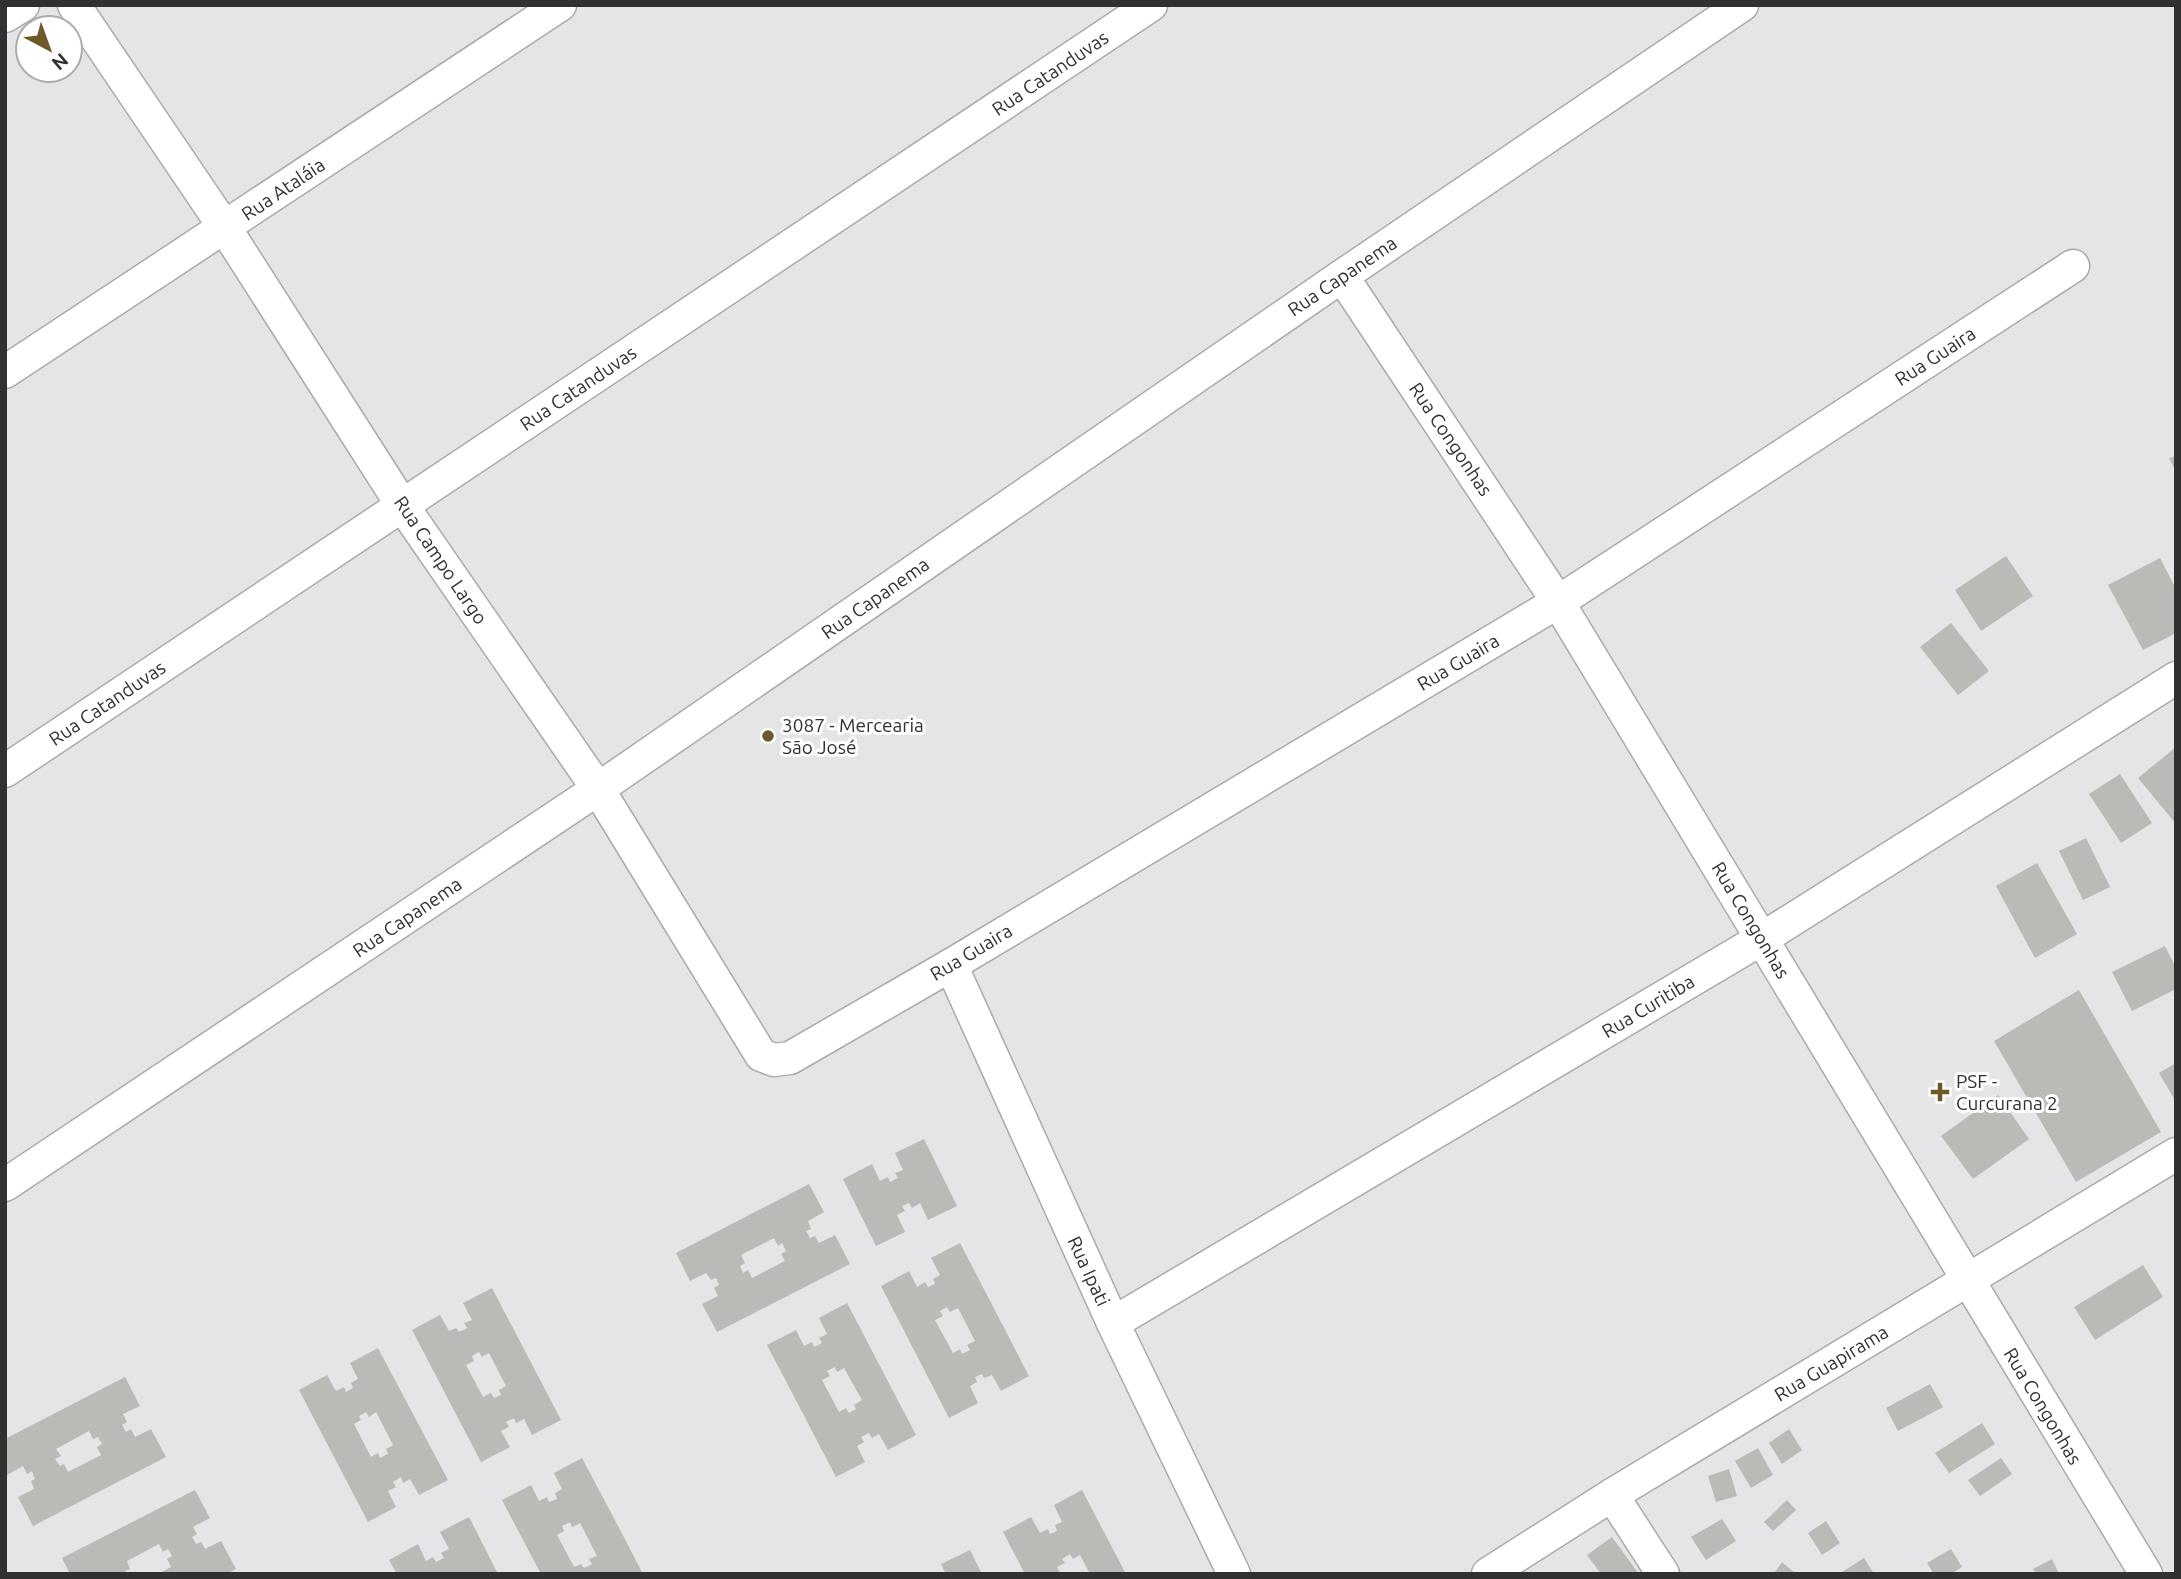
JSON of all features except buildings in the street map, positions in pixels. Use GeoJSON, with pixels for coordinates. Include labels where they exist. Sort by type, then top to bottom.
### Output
{"type":"FeatureCollection","features":[{"type":"Feature","properties":{"kind":"street"},"geometry":{"type":"LineString","coordinates":[[5,16],[23,5]]}},
{"type":"Feature","properties":{"kind":"street","name":"Rua Campo Largo"},"geometry":{"type":"LineString","coordinates":[[74,5],[225,229],[402,505],[598,789],[761,1055],[774,1060],[790,1058],[829,1036]]}},
{"type":"Feature","properties":{"kind":"street","name":"Rua Ataláia"},"geometry":{"type":"LineString","coordinates":[[5,372],[560,5]]}},
{"type":"Feature","properties":{"kind":"street","name":"Rua Catanduvas"},"geometry":{"type":"LineString","coordinates":[[5,771],[1151,5]]}},
{"type":"Feature","properties":{"kind":"street","name":"Rua Capanema"},"geometry":{"type":"LineString","coordinates":[[5,1185],[598,789],[1342,276],[1742,5]]}},
{"type":"Feature","properties":{"kind":"street","name":"Rua Guaira"},"geometry":{"type":"LineString","coordinates":[[829,1036],[1558,602],[2073,266]]}},
{"type":"Feature","properties":{"kind":"street","name":"Rua Congonhas"},"geometry":{"type":"LineString","coordinates":[[1342,276],[1558,602],[2146,1574]]}},
{"type":"Feature","properties":{"kind":"street","name":"Rua Curitiba"},"geometry":{"type":"LineString","coordinates":[[1113,1323],[1763,938],[2176,678]]}},
{"type":"Feature","properties":{"kind":"street","name":"Rua Ipati"},"geometry":{"type":"LineString","coordinates":[[951,965],[1113,1323],[1234,1574]]}},
{"type":"Feature","properties":{"kind":"street","name":"Rua Guapirama"},"geometry":{"type":"LineString","coordinates":[[1488,1574],[1612,1495],[2176,1154]]}},
{"type":"Feature","properties":{"kind":"street"},"geometry":{"type":"LineString","coordinates":[[1612,1495],[1663,1574]]}},
{"type":"Feature","properties":{"kind":"place","name":"3087 - Mercearia São José"},"geometry":{"type":"Point","coordinates":[768,736]}},
{"type":"Feature","properties":{"kind":"place","name":"PSF - Curcurana 2"},"geometry":{"type":"Point","coordinates":[1940,1092]}}]}
